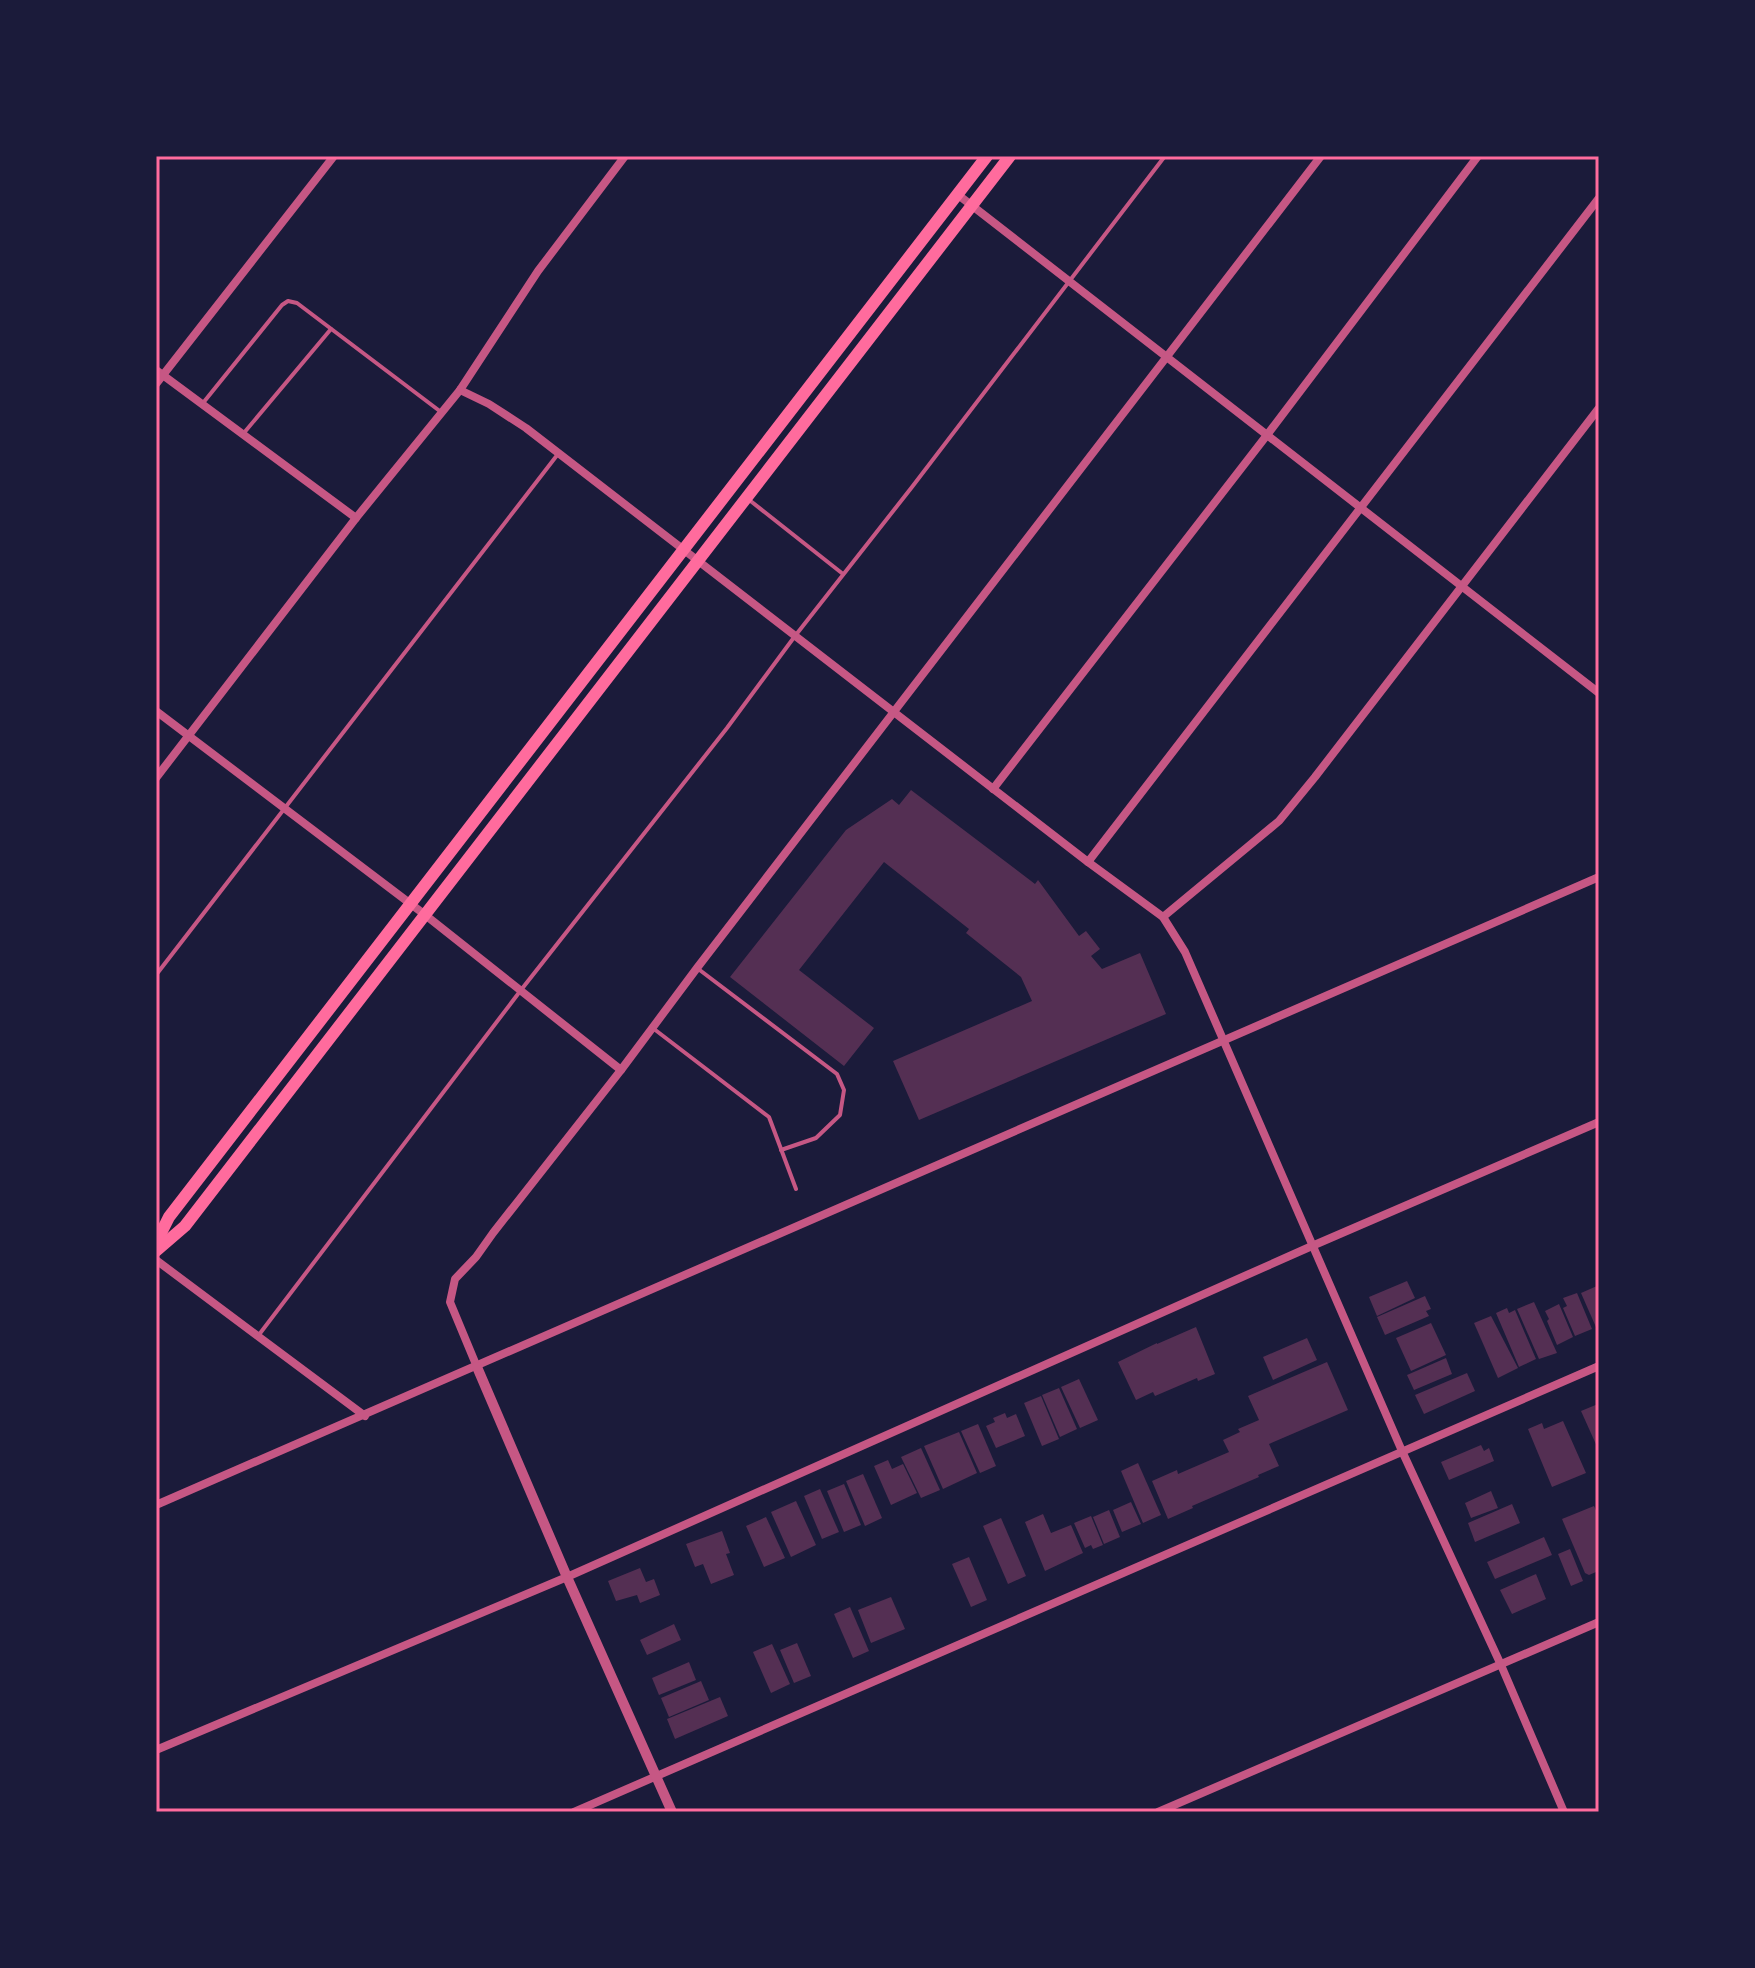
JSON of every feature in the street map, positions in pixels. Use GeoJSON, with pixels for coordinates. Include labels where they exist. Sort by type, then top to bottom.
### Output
{"type":"FeatureCollection","features":[{"type":"Feature","properties":{"kind":"main road"},"geometry":{"type":"LineString","coordinates":[[156,1243],[162,1218],[410,904],[987,156]]}},
{"type":"Feature","properties":{"kind":"main road"},"geometry":{"type":"LineString","coordinates":[[156,1251],[185,1226],[1010,156]]}},
{"type":"Feature","properties":{"kind":"street"},"geometry":{"type":"LineString","coordinates":[[156,384],[160,372],[334,156]]}},
{"type":"Feature","properties":{"kind":"street"},"geometry":{"type":"LineString","coordinates":[[156,778],[356,518],[460,390],[538,271],[625,156]]}},
{"type":"Feature","properties":{"kind":"street"},"geometry":{"type":"LineString","coordinates":[[672,1812],[567,1577],[450,1302],[455,1279],[476,1257],[621,1070],[1321,156]]}},
{"type":"Feature","properties":{"kind":"street"},"geometry":{"type":"LineString","coordinates":[[993,789],[1478,156]]}},
{"type":"Feature","properties":{"kind":"street"},"geometry":{"type":"LineString","coordinates":[[957,194],[1599,693]]}},
{"type":"Feature","properties":{"kind":"street"},"geometry":{"type":"LineString","coordinates":[[1088,862],[1599,198]]}},
{"type":"Feature","properties":{"kind":"street"},"geometry":{"type":"LineString","coordinates":[[160,372],[356,518]]}},
{"type":"Feature","properties":{"kind":"street"},"geometry":{"type":"LineString","coordinates":[[460,390],[526,428],[1163,917],[1185,952],[1402,1451],[1501,1665],[1564,1812]]}},
{"type":"Feature","properties":{"kind":"street"},"geometry":{"type":"LineString","coordinates":[[1163,917],[1279,821],[1599,408]]}},
{"type":"Feature","properties":{"kind":"street"},"geometry":{"type":"LineString","coordinates":[[156,711],[424,914],[621,1070]]}},
{"type":"Feature","properties":{"kind":"street"},"geometry":{"type":"LineString","coordinates":[[156,1505],[1599,877]]}},
{"type":"Feature","properties":{"kind":"street"},"geometry":{"type":"LineString","coordinates":[[156,1750],[567,1577],[1599,1122]]}},
{"type":"Feature","properties":{"kind":"street"},"geometry":{"type":"LineString","coordinates":[[156,1260],[365,1416]]}},
{"type":"Feature","properties":{"kind":"street"},"geometry":{"type":"LineString","coordinates":[[574,1812],[1599,1366]]}},
{"type":"Feature","properties":{"kind":"street"},"geometry":{"type":"LineString","coordinates":[[1158,1812],[1599,1622]]}},
{"type":"Feature","properties":{"kind":"lane"},"geometry":{"type":"LineString","coordinates":[[258,1336],[1165,156]]}},
{"type":"Feature","properties":{"kind":"lane"},"geometry":{"type":"LineString","coordinates":[[202,405],[288,301],[297,303],[441,412]]}},
{"type":"Feature","properties":{"kind":"lane"},"geometry":{"type":"LineString","coordinates":[[243,435],[331,329]]}},
{"type":"Feature","properties":{"kind":"lane"},"geometry":{"type":"LineString","coordinates":[[156,975],[558,454]]}},
{"type":"Feature","properties":{"kind":"lane"},"geometry":{"type":"LineString","coordinates":[[746,498],[843,574]]}},
{"type":"Feature","properties":{"kind":"lane"},"geometry":{"type":"LineString","coordinates":[[697,968],[837,1074],[844,1090],[840,1115],[816,1138],[781,1150]]}},
{"type":"Feature","properties":{"kind":"lane"},"geometry":{"type":"LineString","coordinates":[[652,1028],[769,1117],[796,1189]]}},
{"type":"Feature","properties":{"kind":"building"},"geometry":{"type":"Polygon","coordinates":[[[911,790],[1035,884],[1038,880],[1079,936],[1086,931],[1100,949],[1091,956],[1102,969],[1140,953],[1166,1014],[919,1120],[893,1061],[1032,1001],[1021,977],[966,933],[969,929],[884,862],[799,970],[874,1028],[844,1066],[730,977],[846,830],[892,799],[899,805],[911,790]]]}},
{"type":"Feature","properties":{"kind":"building"},"geometry":{"type":"Polygon","coordinates":[[[1407,1281],[1415,1298],[1377,1316],[1369,1297],[1407,1281]]]}},
{"type":"Feature","properties":{"kind":"building"},"geometry":{"type":"Polygon","coordinates":[[[1597,1286],[1599,1291],[1599,1334],[1581,1293],[1597,1286]]]}},
{"type":"Feature","properties":{"kind":"building"},"geometry":{"type":"Polygon","coordinates":[[[1577,1293],[1592,1329],[1575,1336],[1563,1308],[1567,1306],[1563,1298],[1577,1293]]]}},
{"type":"Feature","properties":{"kind":"building"},"geometry":{"type":"Polygon","coordinates":[[[1425,1296],[1431,1309],[1426,1311],[1429,1316],[1385,1335],[1377,1317],[1425,1296]]]}},
{"type":"Feature","properties":{"kind":"building"},"geometry":{"type":"Polygon","coordinates":[[[1534,1302],[1557,1353],[1539,1359],[1517,1309],[1534,1302]]]}},
{"type":"Feature","properties":{"kind":"building"},"geometry":{"type":"Polygon","coordinates":[[[1559,1304],[1573,1337],[1557,1345],[1545,1311],[1559,1304]]]}},
{"type":"Feature","properties":{"kind":"building"},"geometry":{"type":"Polygon","coordinates":[[[1507,1308],[1509,1313],[1515,1310],[1536,1359],[1519,1367],[1496,1313],[1507,1308]]]}},
{"type":"Feature","properties":{"kind":"building"},"geometry":{"type":"Polygon","coordinates":[[[1491,1316],[1518,1368],[1498,1378],[1474,1323],[1491,1316]]]}},
{"type":"Feature","properties":{"kind":"building"},"geometry":{"type":"Polygon","coordinates":[[[1431,1323],[1446,1355],[1411,1371],[1396,1338],[1431,1323]]]}},
{"type":"Feature","properties":{"kind":"building"},"geometry":{"type":"Polygon","coordinates":[[[1196,1327],[1215,1374],[1136,1400],[1118,1362],[1196,1327]]]}},
{"type":"Feature","properties":{"kind":"building"},"geometry":{"type":"Polygon","coordinates":[[[1307,1338],[1317,1360],[1273,1380],[1263,1357],[1307,1338]]]}},
{"type":"Feature","properties":{"kind":"building"},"geometry":{"type":"Polygon","coordinates":[[[1446,1358],[1452,1374],[1414,1390],[1407,1375],[1446,1358]]]}},
{"type":"Feature","properties":{"kind":"building"},"geometry":{"type":"Polygon","coordinates":[[[1327,1362],[1348,1410],[1269,1444],[1279,1466],[1168,1519],[1152,1481],[1177,1470],[1178,1474],[1229,1452],[1223,1440],[1259,1420],[1248,1396],[1327,1362]]]}},
{"type":"Feature","properties":{"kind":"building"},"geometry":{"type":"Polygon","coordinates":[[[1467,1373],[1475,1391],[1424,1414],[1415,1395],[1467,1373]]]}},
{"type":"Feature","properties":{"kind":"building"},"geometry":{"type":"Polygon","coordinates":[[[1079,1379],[1098,1420],[1080,1428],[1061,1387],[1079,1379]]]}},
{"type":"Feature","properties":{"kind":"building"},"geometry":{"type":"Polygon","coordinates":[[[1059,1388],[1077,1429],[1060,1437],[1042,1395],[1059,1388]]]}},
{"type":"Feature","properties":{"kind":"building"},"geometry":{"type":"Polygon","coordinates":[[[1041,1396],[1059,1439],[1042,1446],[1024,1403],[1041,1396]]]}},
{"type":"Feature","properties":{"kind":"building"},"geometry":{"type":"Polygon","coordinates":[[[1598,1404],[1599,1407],[1599,1451],[1581,1411],[1598,1404]]]}},
{"type":"Feature","properties":{"kind":"building"},"geometry":{"type":"Polygon","coordinates":[[[1005,1413],[1007,1418],[1016,1414],[1025,1436],[996,1448],[986,1426],[995,1422],[993,1418],[1005,1413]]]}},
{"type":"Feature","properties":{"kind":"building"},"geometry":{"type":"Polygon","coordinates":[[[1563,1421],[1586,1473],[1552,1487],[1528,1429],[1542,1423],[1544,1429],[1563,1421]]]}},
{"type":"Feature","properties":{"kind":"building"},"geometry":{"type":"Polygon","coordinates":[[[978,1424],[996,1466],[980,1473],[961,1431],[978,1424]]]}},
{"type":"Feature","properties":{"kind":"building"},"geometry":{"type":"Polygon","coordinates":[[[959,1432],[977,1473],[943,1489],[924,1446],[959,1432]]]}},
{"type":"Feature","properties":{"kind":"building"},"geometry":{"type":"Polygon","coordinates":[[[1481,1445],[1484,1451],[1489,1448],[1494,1461],[1449,1480],[1441,1462],[1481,1445]]]}},
{"type":"Feature","properties":{"kind":"building"},"geometry":{"type":"Polygon","coordinates":[[[921,1448],[940,1490],[921,1498],[901,1457],[921,1448]]]}},
{"type":"Feature","properties":{"kind":"building"},"geometry":{"type":"Polygon","coordinates":[[[888,1460],[892,1469],[903,1464],[917,1493],[891,1505],[874,1466],[888,1460]]]}},
{"type":"Feature","properties":{"kind":"building"},"geometry":{"type":"Polygon","coordinates":[[[1138,1463],[1161,1515],[1143,1523],[1121,1471],[1138,1463]]]}},
{"type":"Feature","properties":{"kind":"building"},"geometry":{"type":"Polygon","coordinates":[[[863,1474],[882,1518],[865,1526],[846,1481],[863,1474]]]}},
{"type":"Feature","properties":{"kind":"building"},"geometry":{"type":"Polygon","coordinates":[[[844,1484],[861,1525],[844,1532],[827,1491],[844,1484]]]}},
{"type":"Feature","properties":{"kind":"building"},"geometry":{"type":"Polygon","coordinates":[[[820,1489],[839,1532],[822,1539],[804,1496],[820,1489]]]}},
{"type":"Feature","properties":{"kind":"building"},"geometry":{"type":"Polygon","coordinates":[[[1491,1491],[1498,1508],[1471,1518],[1465,1503],[1491,1491]]]}},
{"type":"Feature","properties":{"kind":"building"},"geometry":{"type":"Polygon","coordinates":[[[796,1501],[816,1545],[791,1557],[771,1512],[796,1501]]]}},
{"type":"Feature","properties":{"kind":"building"},"geometry":{"type":"Polygon","coordinates":[[[1131,1502],[1141,1524],[1122,1532],[1113,1510],[1131,1502]]]}},
{"type":"Feature","properties":{"kind":"building"},"geometry":{"type":"Polygon","coordinates":[[[1512,1504],[1520,1523],[1475,1542],[1468,1523],[1512,1504]]]}},
{"type":"Feature","properties":{"kind":"building"},"geometry":{"type":"Polygon","coordinates":[[[1594,1506],[1599,1517],[1599,1568],[1589,1575],[1585,1573],[1562,1519],[1594,1506]]]}},
{"type":"Feature","properties":{"kind":"building"},"geometry":{"type":"Polygon","coordinates":[[[1109,1510],[1120,1537],[1104,1544],[1093,1517],[1109,1510]]]}},
{"type":"Feature","properties":{"kind":"building"},"geometry":{"type":"Polygon","coordinates":[[[1043,1514],[1051,1533],[1071,1525],[1083,1553],[1045,1571],[1025,1522],[1043,1514]]]}},
{"type":"Feature","properties":{"kind":"building"},"geometry":{"type":"Polygon","coordinates":[[[1091,1516],[1103,1545],[1093,1549],[1091,1545],[1085,1548],[1074,1523],[1091,1516]]]}},
{"type":"Feature","properties":{"kind":"building"},"geometry":{"type":"Polygon","coordinates":[[[766,1517],[785,1558],[764,1567],[746,1526],[766,1517]]]}},
{"type":"Feature","properties":{"kind":"building"},"geometry":{"type":"Polygon","coordinates":[[[1001,1518],[1026,1576],[1008,1584],[983,1526],[1001,1518]]]}},
{"type":"Feature","properties":{"kind":"building"},"geometry":{"type":"Polygon","coordinates":[[[722,1531],[734,1575],[711,1584],[703,1564],[695,1567],[686,1544],[722,1531]]]}},
{"type":"Feature","properties":{"kind":"building"},"geometry":{"type":"Polygon","coordinates":[[[1544,1537],[1552,1555],[1495,1579],[1487,1562],[1544,1537]]]}},
{"type":"Feature","properties":{"kind":"building"},"geometry":{"type":"Polygon","coordinates":[[[1570,1549],[1583,1581],[1571,1586],[1558,1554],[1570,1549]]]}},
{"type":"Feature","properties":{"kind":"building"},"geometry":{"type":"Polygon","coordinates":[[[969,1557],[987,1600],[971,1607],[952,1564],[969,1557]]]}},
{"type":"Feature","properties":{"kind":"building"},"geometry":{"type":"Polygon","coordinates":[[[640,1568],[646,1582],[654,1579],[660,1595],[640,1603],[637,1595],[616,1601],[608,1581],[640,1568]]]}},
{"type":"Feature","properties":{"kind":"building"},"geometry":{"type":"Polygon","coordinates":[[[1536,1574],[1546,1599],[1512,1614],[1500,1590],[1536,1574]]]}},
{"type":"Feature","properties":{"kind":"building"},"geometry":{"type":"Polygon","coordinates":[[[891,1597],[905,1629],[871,1643],[858,1610],[891,1597]]]}},
{"type":"Feature","properties":{"kind":"building"},"geometry":{"type":"Polygon","coordinates":[[[850,1607],[869,1651],[853,1658],[834,1614],[850,1607]]]}},
{"type":"Feature","properties":{"kind":"building"},"geometry":{"type":"Polygon","coordinates":[[[674,1624],[681,1640],[647,1655],[640,1640],[674,1624]]]}},
{"type":"Feature","properties":{"kind":"building"},"geometry":{"type":"Polygon","coordinates":[[[797,1643],[811,1676],[794,1683],[780,1650],[797,1643]]]}},
{"type":"Feature","properties":{"kind":"building"},"geometry":{"type":"Polygon","coordinates":[[[772,1644],[790,1684],[771,1693],[753,1652],[772,1644]]]}},
{"type":"Feature","properties":{"kind":"building"},"geometry":{"type":"Polygon","coordinates":[[[689,1662],[696,1680],[659,1695],[652,1678],[689,1662]]]}},
{"type":"Feature","properties":{"kind":"building"},"geometry":{"type":"Polygon","coordinates":[[[701,1681],[709,1700],[669,1717],[661,1698],[701,1681]]]}},
{"type":"Feature","properties":{"kind":"building"},"geometry":{"type":"Polygon","coordinates":[[[720,1697],[728,1716],[675,1739],[667,1719],[720,1697]]]}}]}
